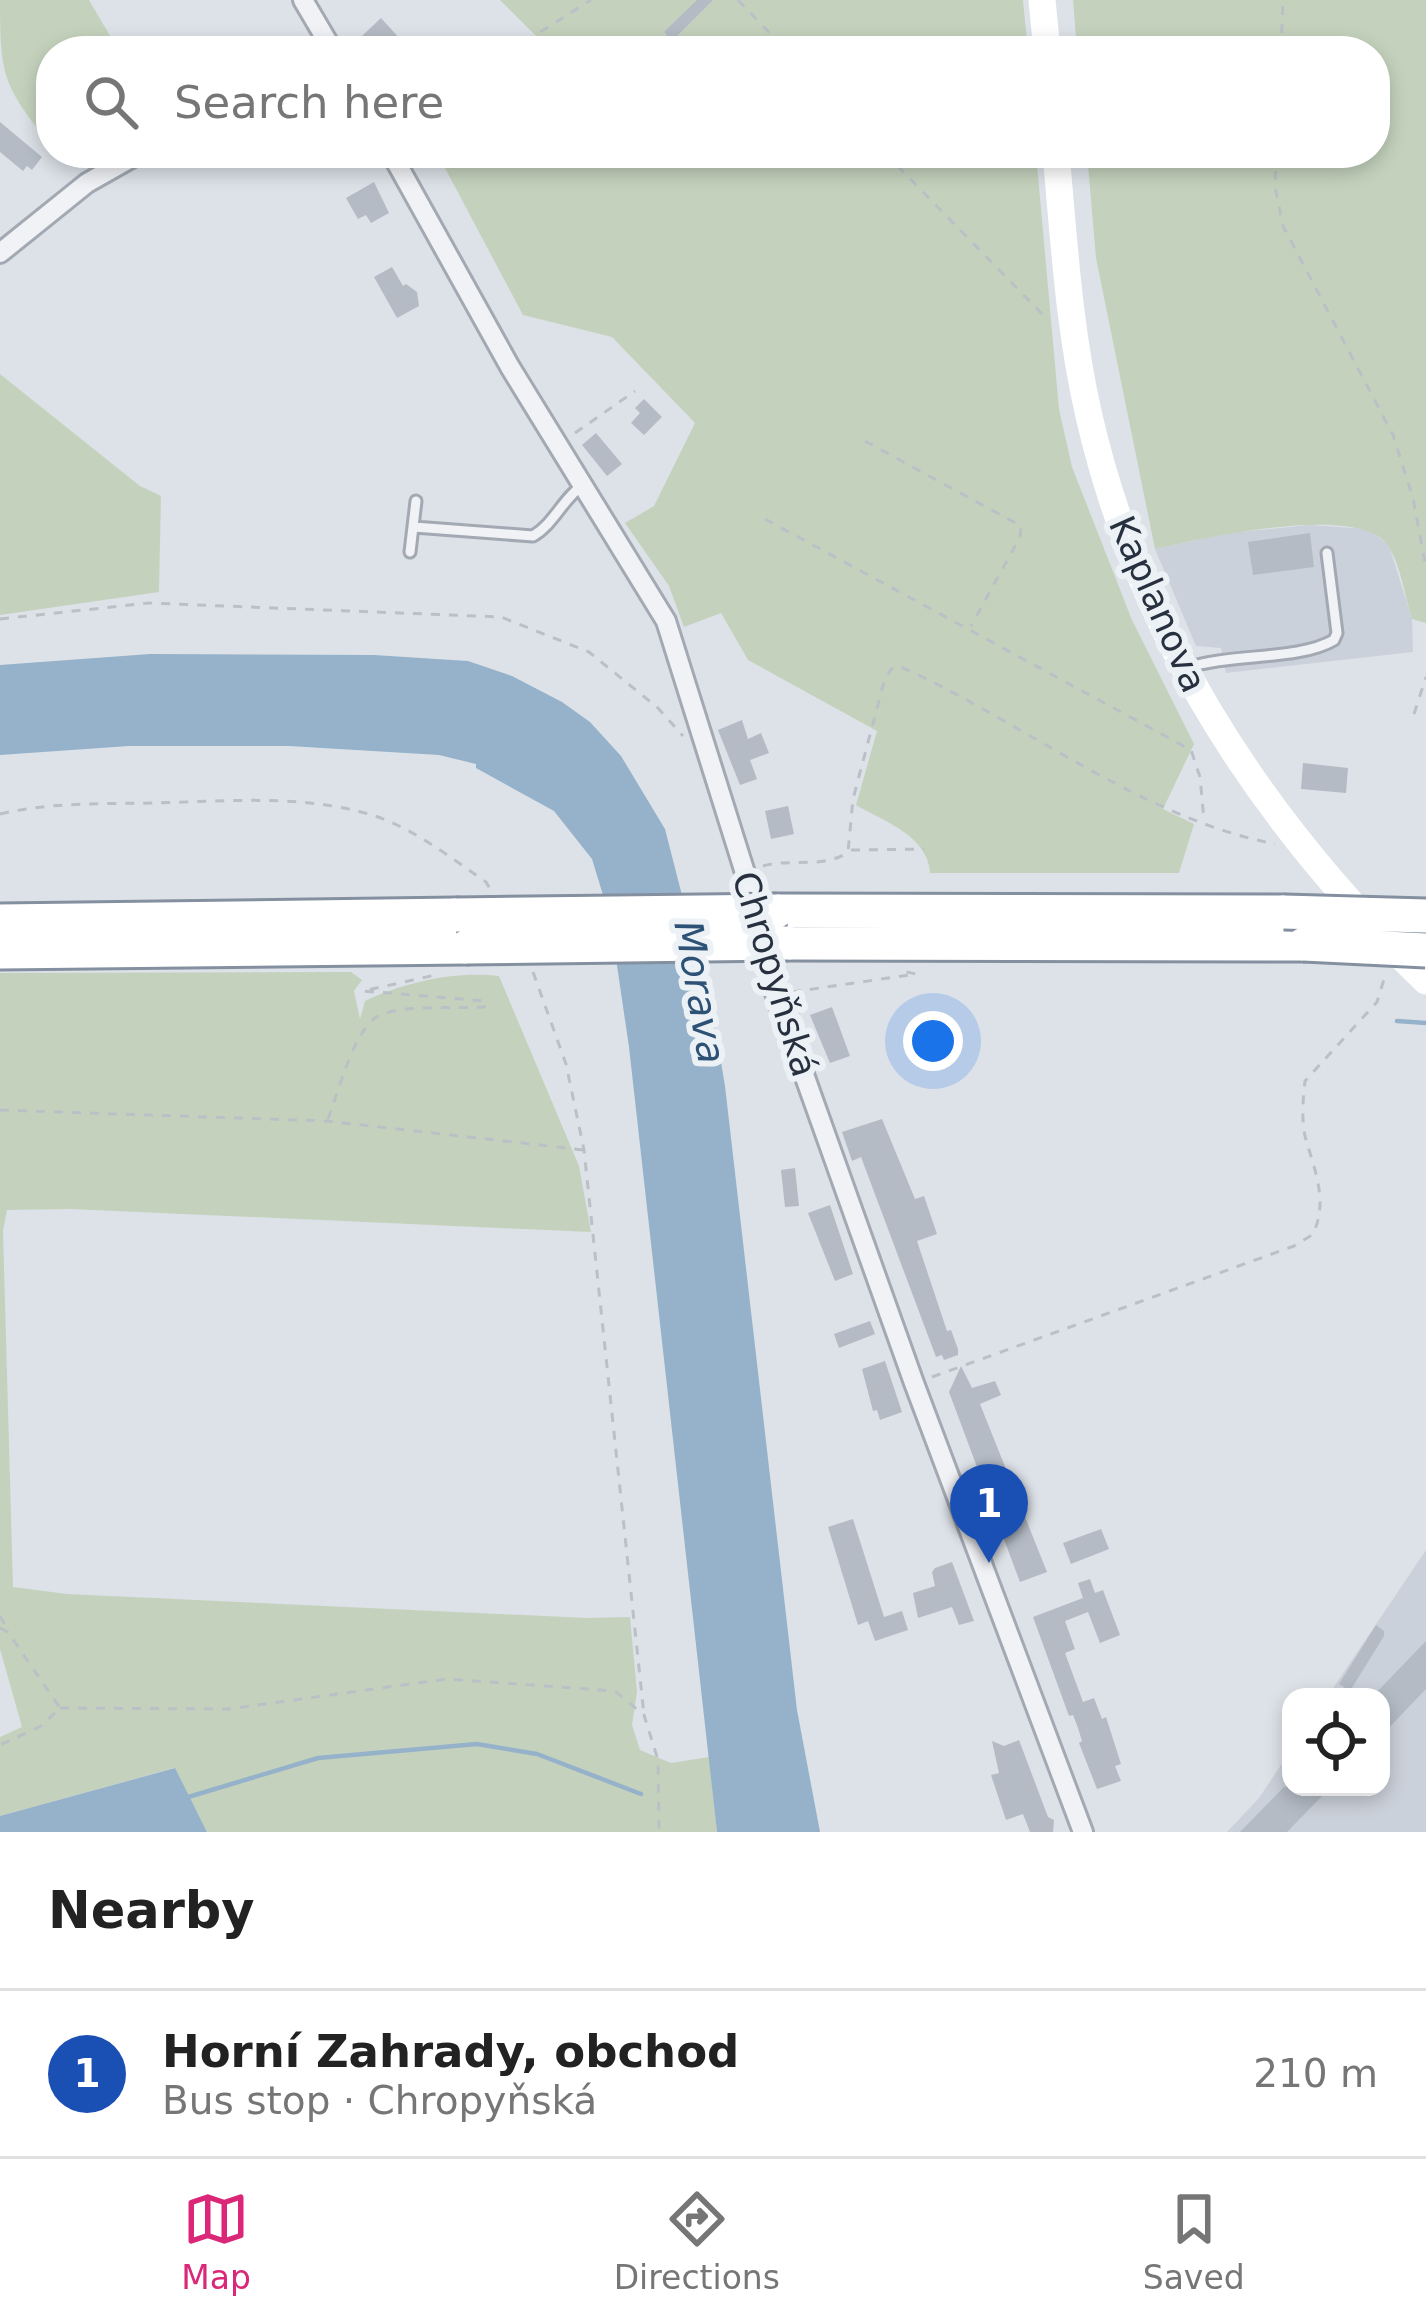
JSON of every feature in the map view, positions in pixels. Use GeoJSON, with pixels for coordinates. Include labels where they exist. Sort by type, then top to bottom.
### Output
{"type":"FeatureCollection","features":[{"type":"Feature","properties":{"kind":"highway"},"geometry":{"type":"LineString","coordinates":[[0,952],[459,944],[783,927],[1284,912],[1426,916]]}},
{"type":"Feature","properties":{"kind":"highway"},"geometry":{"type":"LineString","coordinates":[[0,921],[459,944]]}},
{"type":"Feature","properties":{"kind":"highway"},"geometry":{"type":"LineString","coordinates":[[783,927],[1426,950]]}},
{"type":"Feature","properties":{"kind":"main road"},"geometry":{"type":"LineString","coordinates":[[1042,0],[1046,36]]}},
{"type":"Feature","properties":{"kind":"main road","name":"Kaplanova"},"geometry":{"type":"LineString","coordinates":[[1058,168],[1074,332],[1089,414],[1111,497],[1141,580],[1182,670],[1229,748],[1297,840],[1426,981]]}},
{"type":"Feature","properties":{"kind":"street"},"geometry":{"type":"LineString","coordinates":[[303,0],[324,36]]}},
{"type":"Feature","properties":{"kind":"street"},"geometry":{"type":"LineString","coordinates":[[0,253],[87,183],[114,168]]}},
{"type":"Feature","properties":{"kind":"street","name":"Chropyňská"},"geometry":{"type":"LineString","coordinates":[[399,168],[510,367],[666,621],[746,876],[775,993],[914,1383],[1083,1832]]}},
{"type":"Feature","properties":{"kind":"lane"},"geometry":{"type":"LineString","coordinates":[[414,527],[533,536],[584,484]]}},
{"type":"Feature","properties":{"kind":"lane"},"geometry":{"type":"LineString","coordinates":[[410,552],[416,501]]}},
{"type":"Feature","properties":{"kind":"lane"},"geometry":{"type":"LineString","coordinates":[[1182,670],[1222,659],[1318,647],[1334,640],[1327,553]]}},
{"type":"Feature","properties":{"kind":"path"},"geometry":{"type":"LineString","coordinates":[[534,36],[591,0]]}},
{"type":"Feature","properties":{"kind":"path"},"geometry":{"type":"LineString","coordinates":[[738,0],[773,36]]}},
{"type":"Feature","properties":{"kind":"path"},"geometry":{"type":"LineString","coordinates":[[1282,36],[1283,0]]}},
{"type":"Feature","properties":{"kind":"path"},"geometry":{"type":"LineString","coordinates":[[899,168],[1036,310],[1074,332]]}},
{"type":"Feature","properties":{"kind":"path"},"geometry":{"type":"LineString","coordinates":[[1275,168],[1274,187],[1283,226],[1394,435],[1413,497],[1426,568]]}},
{"type":"Feature","properties":{"kind":"path"},"geometry":{"type":"LineString","coordinates":[[559,444],[634,391]]}},
{"type":"Feature","properties":{"kind":"path"},"geometry":{"type":"LineString","coordinates":[[865,441],[1021,526],[1020,537],[970,627]]}},
{"type":"Feature","properties":{"kind":"path"},"geometry":{"type":"LineString","coordinates":[[765,519],[1191,749],[1200,777],[1204,822]]}},
{"type":"Feature","properties":{"kind":"path"},"geometry":{"type":"LineString","coordinates":[[0,619],[149,603],[501,617],[590,652],[658,708],[684,737]]}},
{"type":"Feature","properties":{"kind":"path"},"geometry":{"type":"LineString","coordinates":[[850,850],[854,799],[884,682],[891,669],[899,666],[1160,804],[1273,844],[1297,840]]}},
{"type":"Feature","properties":{"kind":"path"},"geometry":{"type":"LineString","coordinates":[[1414,714],[1426,677]]}},
{"type":"Feature","properties":{"kind":"path"},"geometry":{"type":"LineString","coordinates":[[0,814],[37,806],[246,801],[375,816],[421,838],[486,882],[497,903]]}},
{"type":"Feature","properties":{"kind":"path"},"geometry":{"type":"LineString","coordinates":[[746,876],[781,861],[833,861],[850,850],[924,850]]}},
{"type":"Feature","properties":{"kind":"path"},"geometry":{"type":"LineString","coordinates":[[327,1121],[362,1030],[377,1016],[484,1007],[486,1001],[366,994],[364,988],[459,944]]}},
{"type":"Feature","properties":{"kind":"path"},"geometry":{"type":"LineString","coordinates":[[914,1383],[1294,1246],[1312,1235],[1321,1208],[1314,1157],[1306,1138],[1304,1092],[1310,1071],[1377,1002],[1389,962]]}},
{"type":"Feature","properties":{"kind":"path"},"geometry":{"type":"LineString","coordinates":[[530,967],[566,1064],[584,1150],[644,1715],[658,1760],[659,1832]]}},
{"type":"Feature","properties":{"kind":"path"},"geometry":{"type":"LineString","coordinates":[[775,993],[916,974],[896,970]]}},
{"type":"Feature","properties":{"kind":"path"},"geometry":{"type":"LineString","coordinates":[[0,1110],[327,1121],[584,1150]]}},
{"type":"Feature","properties":{"kind":"path"},"geometry":{"type":"LineString","coordinates":[[0,1616],[60,1708]]}},
{"type":"Feature","properties":{"kind":"path"},"geometry":{"type":"LineString","coordinates":[[0,1628],[8,1632]]}},
{"type":"Feature","properties":{"kind":"path"},"geometry":{"type":"LineString","coordinates":[[0,1745],[41,1726],[60,1708],[228,1709],[447,1679],[615,1691],[644,1715]]}},
{"type":"Feature","properties":{"kind":"shaded area"},"geometry":{"type":"Polygon","coordinates":[[[1310,525],[1368,529],[1389,545],[1412,619],[1413,652],[1226,673],[1221,648],[1196,646],[1155,549],[1228,533],[1310,525]]]}},
{"type":"Feature","properties":{"kind":"shaded area"},"geometry":{"type":"Polygon","coordinates":[[[1426,1550],[1426,1832],[1227,1832],[1259,1798],[1282,1764],[1282,1796],[1390,1796],[1390,1688],[1333,1688],[1426,1550]]]}},
{"type":"Feature","properties":{"kind":"green space"},"geometry":{"type":"Polygon","coordinates":[[[0,0],[89,0],[110,36],[36,36],[36,126],[14,93],[1,47],[0,0]]]}},
{"type":"Feature","properties":{"kind":"green space"},"geometry":{"type":"Polygon","coordinates":[[[500,0],[1023,0],[1027,36],[536,36],[500,0]]]}},
{"type":"Feature","properties":{"kind":"green space"},"geometry":{"type":"Polygon","coordinates":[[[1073,0],[1426,0],[1426,623],[1412,619],[1393,555],[1373,533],[1347,526],[1279,527],[1155,549],[1096,258],[1088,168],[1390,168],[1390,36],[1076,36],[1073,0]]]}},
{"type":"Feature","properties":{"kind":"green space"},"geometry":{"type":"Polygon","coordinates":[[[445,168],[1037,168],[1059,409],[1072,467],[1132,620],[1194,744],[1163,809],[1194,824],[1179,873],[930,873],[922,849],[913,840],[856,805],[877,731],[748,660],[721,613],[684,627],[669,586],[625,523],[654,506],[695,423],[612,337],[523,315],[445,168]]]}},
{"type":"Feature","properties":{"kind":"green space"},"geometry":{"type":"Polygon","coordinates":[[[0,374],[140,486],[161,496],[159,592],[0,615],[0,374]]]}},
{"type":"Feature","properties":{"kind":"green space"},"geometry":{"type":"Polygon","coordinates":[[[351,972],[362,980],[354,991],[360,1019],[365,1001],[397,988],[448,977],[499,976],[579,1166],[591,1232],[7,1210],[3,1231],[13,1587],[67,1594],[630,1617],[637,1692],[632,1725],[640,1750],[671,1763],[709,1757],[717,1832],[207,1832],[174,1768],[0,1816],[0,1737],[22,1727],[0,1649],[0,973],[351,972]]]}},
{"type":"Feature","properties":{"kind":"water","name":"Morava"},"geometry":{"type":"Polygon","coordinates":[[[150,654],[374,655],[468,661],[512,676],[590,722],[621,756],[665,829],[714,1020],[725,1086],[797,1710],[820,1832],[717,1832],[629,1047],[610,918],[592,859],[554,811],[476,764],[439,755],[289,746],[129,746],[0,755],[0,665],[150,654]]]}},
{"type":"Feature","properties":{"kind":"water"},"geometry":{"type":"Polygon","coordinates":[[[175,1768],[207,1832],[0,1832],[0,1816],[175,1768]]]}},
{"type":"Feature","properties":{"kind":"building"},"geometry":{"type":"Polygon","coordinates":[[[697,0],[713,0],[677,36],[664,32],[697,0]]]}},
{"type":"Feature","properties":{"kind":"building"},"geometry":{"type":"Polygon","coordinates":[[[381,18],[398,36],[362,36],[381,18]]]}},
{"type":"Feature","properties":{"kind":"building"},"geometry":{"type":"Polygon","coordinates":[[[0,122],[36,152],[36,165],[23,171],[0,152],[0,122]]]}},
{"type":"Feature","properties":{"kind":"building"},"geometry":{"type":"Polygon","coordinates":[[[374,182],[389,213],[371,223],[366,215],[358,219],[346,198],[374,182]]]}},
{"type":"Feature","properties":{"kind":"building"},"geometry":{"type":"Polygon","coordinates":[[[392,267],[403,286],[417,292],[419,306],[397,318],[374,277],[392,267]]]}},
{"type":"Feature","properties":{"kind":"building"},"geometry":{"type":"Polygon","coordinates":[[[644,399],[662,417],[644,435],[631,423],[640,413],[635,408],[644,399]]]}},
{"type":"Feature","properties":{"kind":"building"},"geometry":{"type":"Polygon","coordinates":[[[596,433],[622,464],[607,476],[582,445],[596,433]]]}},
{"type":"Feature","properties":{"kind":"building"},"geometry":{"type":"Polygon","coordinates":[[[1310,533],[1314,567],[1253,575],[1248,542],[1310,533]]]}},
{"type":"Feature","properties":{"kind":"building"},"geometry":{"type":"Polygon","coordinates":[[[742,720],[748,739],[761,733],[769,753],[750,760],[757,779],[740,785],[718,730],[742,720]]]}},
{"type":"Feature","properties":{"kind":"building"},"geometry":{"type":"Polygon","coordinates":[[[1303,763],[1348,768],[1346,793],[1301,789],[1303,763]]]}},
{"type":"Feature","properties":{"kind":"building"},"geometry":{"type":"Polygon","coordinates":[[[788,806],[794,834],[771,839],[765,811],[788,806]]]}},
{"type":"Feature","properties":{"kind":"building"},"geometry":{"type":"Polygon","coordinates":[[[832,1007],[850,1056],[830,1063],[810,1015],[832,1007]]]}},
{"type":"Feature","properties":{"kind":"building"},"geometry":{"type":"Polygon","coordinates":[[[882,1119],[915,1199],[924,1196],[937,1234],[917,1241],[947,1331],[951,1330],[958,1349],[958,1355],[944,1360],[942,1355],[936,1357],[861,1157],[852,1161],[842,1132],[882,1119]]]}},
{"type":"Feature","properties":{"kind":"building"},"geometry":{"type":"Polygon","coordinates":[[[795,1168],[799,1206],[785,1207],[781,1170],[795,1168]]]}},
{"type":"Feature","properties":{"kind":"building"},"geometry":{"type":"Polygon","coordinates":[[[830,1205],[853,1274],[835,1281],[808,1213],[830,1205]]]}},
{"type":"Feature","properties":{"kind":"building"},"geometry":{"type":"Polygon","coordinates":[[[870,1321],[875,1334],[839,1348],[834,1334],[870,1321]]]}},
{"type":"Feature","properties":{"kind":"building"},"geometry":{"type":"Polygon","coordinates":[[[885,1361],[902,1412],[880,1420],[877,1410],[873,1411],[862,1369],[885,1361]]]}},
{"type":"Feature","properties":{"kind":"building"},"geometry":{"type":"Polygon","coordinates":[[[961,1366],[972,1388],[995,1381],[1001,1395],[980,1404],[1047,1572],[1020,1582],[949,1392],[961,1366]]]}},
{"type":"Feature","properties":{"kind":"building"},"geometry":{"type":"Polygon","coordinates":[[[853,1519],[884,1617],[902,1611],[908,1630],[875,1641],[868,1621],[858,1625],[828,1527],[853,1519]]]}},
{"type":"Feature","properties":{"kind":"building"},"geometry":{"type":"Polygon","coordinates":[[[1101,1529],[1109,1549],[1071,1564],[1063,1543],[1101,1529]]]}},
{"type":"Feature","properties":{"kind":"building"},"geometry":{"type":"Polygon","coordinates":[[[952,1562],[974,1621],[959,1625],[952,1607],[918,1618],[913,1593],[935,1586],[932,1572],[952,1562]]]}},
{"type":"Feature","properties":{"kind":"building"},"geometry":{"type":"Polygon","coordinates":[[[1090,1579],[1095,1593],[1103,1590],[1120,1635],[1100,1643],[1088,1612],[1065,1621],[1075,1649],[1065,1653],[1083,1702],[1094,1698],[1102,1719],[1106,1717],[1121,1764],[1115,1766],[1121,1781],[1097,1789],[1033,1617],[1083,1598],[1078,1583],[1090,1579]]]}},
{"type":"Feature","properties":{"kind":"building"},"geometry":{"type":"Polygon","coordinates":[[[1376,1625],[1384,1636],[1352,1688],[1339,1684],[1376,1625]]]}},
{"type":"Feature","properties":{"kind":"building"},"geometry":{"type":"Polygon","coordinates":[[[1426,1641],[1426,1689],[1390,1727],[1390,1688],[1381,1688],[1426,1641]]]}},
{"type":"Feature","properties":{"kind":"building"},"geometry":{"type":"Polygon","coordinates":[[[1019,1740],[1048,1817],[1054,1820],[1053,1832],[1030,1832],[1023,1814],[1006,1820],[991,1775],[999,1773],[992,1741],[1004,1746],[1019,1740]]]}},
{"type":"Feature","properties":{"kind":"building"},"geometry":{"type":"Polygon","coordinates":[[[1282,1789],[1282,1796],[1322,1796],[1287,1832],[1240,1832],[1282,1789]]]}},
{"type":"Feature","properties":{"kind":"waterway"},"geometry":{"type":"LineString","coordinates":[[1397,1021],[1426,1023]]}},
{"type":"Feature","properties":{"kind":"waterway"},"geometry":{"type":"LineString","coordinates":[[185,1798],[318,1758],[477,1744],[537,1754],[641,1794]]}},
{"type":"Feature","properties":{"kind":"place","name":"Horní Zahrady, obchod"},"geometry":{"type":"Point","coordinates":[989,1563]}}]}
